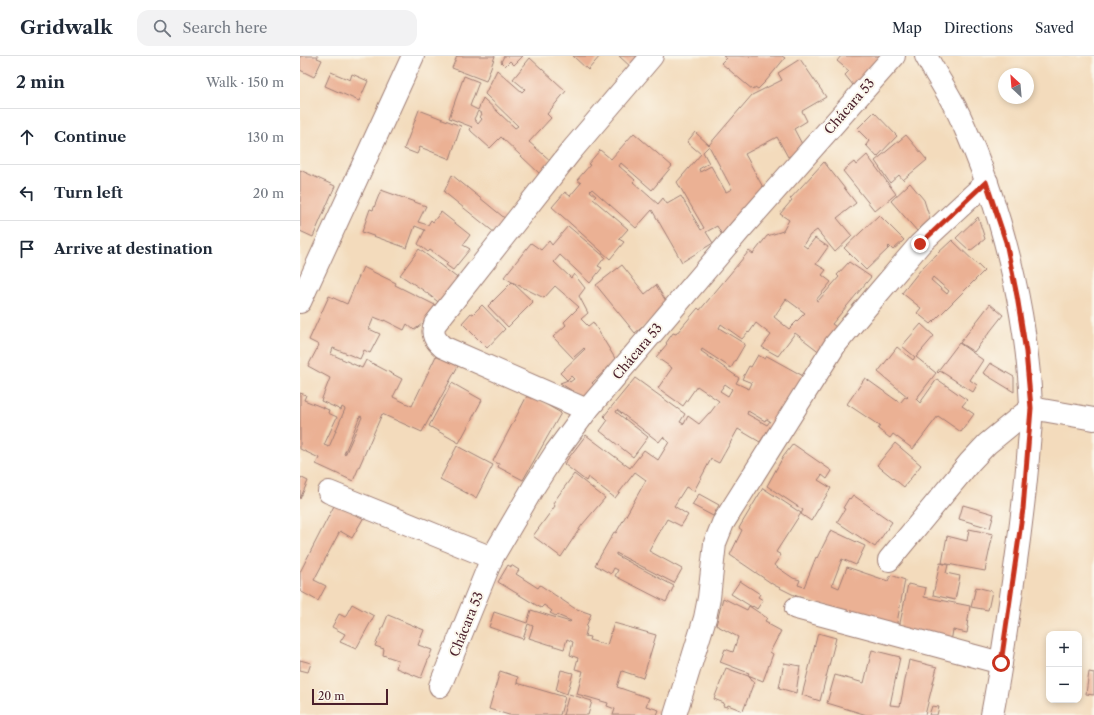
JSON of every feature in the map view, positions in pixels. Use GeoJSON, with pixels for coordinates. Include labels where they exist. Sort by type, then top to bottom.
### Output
{"type":"FeatureCollection","features":[{"type":"Feature","properties":{"kind":"street"},"geometry":{"type":"LineString","coordinates":[[300,302],[413,56]]}},
{"type":"Feature","properties":{"kind":"street"},"geometry":{"type":"LineString","coordinates":[[587,410],[443,347],[437,342],[433,330],[435,324],[572,150],[652,56]]}},
{"type":"Feature","properties":{"kind":"street","name":"Chácara 53"},"geometry":{"type":"LineString","coordinates":[[440,686],[492,558],[533,488],[587,410],[740,230],[894,56]]}},
{"type":"Feature","properties":{"kind":"street"},"geometry":{"type":"LineString","coordinates":[[926,56],[960,118],[986,182],[1006,242],[1026,352],[1031,408],[1023,509],[992,715]]}},
{"type":"Feature","properties":{"kind":"street"},"geometry":{"type":"LineString","coordinates":[[675,715],[705,618],[709,598],[715,542],[723,523],[835,345],[920,244],[986,182]]}},
{"type":"Feature","properties":{"kind":"street"},"geometry":{"type":"LineString","coordinates":[[889,560],[970,462],[987,444],[1031,408],[1094,419]]}},
{"type":"Feature","properties":{"kind":"street"},"geometry":{"type":"LineString","coordinates":[[329,492],[492,558]]}},
{"type":"Feature","properties":{"kind":"street"},"geometry":{"type":"LineString","coordinates":[[796,608],[1001,663]]}},
{"type":"Feature","properties":{"kind":"building"},"geometry":{"type":"Polygon","coordinates":[[[300,56],[318,56],[317,58],[322,60],[314,77],[300,70],[300,56]]]}},
{"type":"Feature","properties":{"kind":"building"},"geometry":{"type":"Polygon","coordinates":[[[457,56],[495,56],[486,81],[452,68],[457,56]]]}},
{"type":"Feature","properties":{"kind":"building"},"geometry":{"type":"Polygon","coordinates":[[[504,56],[523,56],[514,65],[510,61],[505,66],[501,62],[504,56]]]}},
{"type":"Feature","properties":{"kind":"building"},"geometry":{"type":"Polygon","coordinates":[[[573,56],[600,56],[588,70],[573,56]]]}},
{"type":"Feature","properties":{"kind":"building"},"geometry":{"type":"Polygon","coordinates":[[[619,56],[643,56],[632,68],[619,56]]]}},
{"type":"Feature","properties":{"kind":"building"},"geometry":{"type":"Polygon","coordinates":[[[723,56],[782,56],[785,58],[758,89],[755,87],[753,90],[721,63],[726,58],[723,56]]]}},
{"type":"Feature","properties":{"kind":"building"},"geometry":{"type":"Polygon","coordinates":[[[841,56],[887,56],[857,90],[845,75],[849,71],[837,61],[841,56]]]}},
{"type":"Feature","properties":{"kind":"building"},"geometry":{"type":"Polygon","coordinates":[[[530,58],[566,91],[547,114],[551,118],[529,142],[551,161],[540,174],[501,137],[490,148],[471,131],[470,129],[472,127],[449,118],[464,76],[479,82],[470,106],[478,110],[483,98],[515,128],[518,126],[485,94],[497,70],[522,92],[525,89],[513,79],[530,58]],[[478,111],[474,119],[478,124],[482,119],[480,117],[482,114],[478,111]]]}},
{"type":"Feature","properties":{"kind":"building"},"geometry":{"type":"Polygon","coordinates":[[[800,59],[826,97],[802,111],[807,121],[794,129],[804,148],[788,157],[777,137],[745,154],[765,191],[723,237],[717,226],[706,232],[713,243],[682,262],[652,210],[636,228],[592,189],[590,191],[596,196],[593,199],[628,229],[619,239],[624,242],[610,259],[552,207],[565,192],[570,196],[581,183],[577,180],[600,150],[611,159],[634,133],[672,166],[652,190],[621,163],[619,166],[635,180],[633,182],[658,204],[663,198],[667,204],[681,196],[701,230],[704,228],[677,182],[701,154],[687,142],[695,132],[709,145],[752,95],[782,80],[778,73],[800,59]],[[709,146],[703,152],[709,163],[699,169],[700,172],[711,166],[726,192],[732,189],[709,146]]]}},
{"type":"Feature","properties":{"kind":"building"},"geometry":{"type":"Polygon","coordinates":[[[331,72],[350,80],[352,74],[368,81],[359,101],[325,86],[331,72]]]}},
{"type":"Feature","properties":{"kind":"building"},"geometry":{"type":"Polygon","coordinates":[[[419,110],[461,126],[450,159],[420,147],[417,154],[404,149],[419,110]]]}},
{"type":"Feature","properties":{"kind":"building"},"geometry":{"type":"Polygon","coordinates":[[[874,112],[897,136],[877,157],[866,145],[869,141],[857,129],[874,112]]]}},
{"type":"Feature","properties":{"kind":"building"},"geometry":{"type":"Polygon","coordinates":[[[906,135],[927,160],[903,180],[899,175],[890,183],[875,161],[906,135]]]}},
{"type":"Feature","properties":{"kind":"building"},"geometry":{"type":"Polygon","coordinates":[[[867,155],[896,194],[875,211],[843,171],[854,162],[856,165],[867,155]]]}},
{"type":"Feature","properties":{"kind":"building"},"geometry":{"type":"Polygon","coordinates":[[[824,162],[856,203],[837,218],[852,236],[835,252],[817,230],[810,235],[803,245],[807,248],[815,238],[828,247],[816,264],[826,270],[822,275],[831,282],[816,300],[818,301],[839,277],[837,275],[849,262],[871,277],[832,324],[839,329],[821,353],[795,333],[778,356],[762,347],[771,335],[756,323],[749,333],[748,332],[742,339],[721,324],[719,328],[745,344],[731,368],[702,349],[701,351],[739,378],[736,383],[749,389],[752,383],[742,379],[749,366],[751,367],[758,355],[765,359],[767,356],[805,377],[773,429],[770,427],[760,442],[738,429],[719,463],[711,459],[694,491],[686,487],[674,506],[688,515],[681,526],[667,519],[649,551],[682,569],[674,583],[616,553],[616,555],[674,586],[666,602],[615,576],[618,570],[614,568],[611,574],[595,565],[614,532],[616,533],[646,480],[635,472],[615,498],[588,477],[586,481],[564,464],[586,435],[630,468],[644,450],[658,460],[669,442],[663,437],[659,442],[617,410],[616,412],[648,437],[633,457],[600,431],[608,420],[604,416],[635,378],[685,414],[680,422],[684,424],[688,416],[699,424],[710,413],[719,401],[697,386],[683,406],[658,388],[672,368],[656,357],[667,344],[666,343],[673,333],[676,334],[698,308],[700,310],[749,251],[753,254],[767,236],[783,231],[789,220],[780,214],[792,200],[790,199],[824,162]],[[786,299],[774,317],[789,329],[805,313],[786,299]],[[725,384],[720,391],[728,396],[732,389],[725,384]],[[748,411],[747,414],[767,425],[770,421],[766,419],[765,421],[748,411]]]}},
{"type":"Feature","properties":{"kind":"building"},"geometry":{"type":"Polygon","coordinates":[[[300,170],[335,186],[313,237],[300,231],[300,170]]]}},
{"type":"Feature","properties":{"kind":"building"},"geometry":{"type":"Polygon","coordinates":[[[452,175],[507,220],[500,237],[444,192],[452,175]]]}},
{"type":"Feature","properties":{"kind":"building"},"geometry":{"type":"Polygon","coordinates":[[[910,183],[924,200],[930,219],[917,231],[891,201],[910,183]]]}},
{"type":"Feature","properties":{"kind":"building"},"geometry":{"type":"Polygon","coordinates":[[[381,190],[426,206],[418,222],[428,225],[431,220],[433,222],[441,212],[470,235],[463,245],[470,249],[453,270],[446,265],[448,263],[430,250],[428,252],[418,244],[425,230],[415,226],[407,248],[362,232],[370,209],[373,210],[381,190]]]}},
{"type":"Feature","properties":{"kind":"building"},"geometry":{"type":"Polygon","coordinates":[[[879,215],[904,240],[893,250],[889,246],[889,248],[866,270],[844,248],[879,215]]]}},
{"type":"Feature","properties":{"kind":"building"},"geometry":{"type":"Polygon","coordinates":[[[978,217],[985,239],[970,251],[956,238],[978,217]]]}},
{"type":"Feature","properties":{"kind":"building"},"geometry":{"type":"Polygon","coordinates":[[[568,226],[605,257],[598,266],[602,268],[590,283],[560,255],[554,262],[571,278],[574,274],[585,288],[579,296],[588,313],[581,319],[588,326],[593,322],[616,360],[592,383],[597,388],[586,400],[560,383],[568,380],[570,382],[574,379],[571,376],[567,380],[560,373],[585,349],[584,348],[573,358],[553,337],[566,325],[564,322],[579,307],[555,286],[544,298],[504,277],[531,243],[541,250],[549,241],[552,245],[568,226]]]}},
{"type":"Feature","properties":{"kind":"building"},"geometry":{"type":"Polygon","coordinates":[[[952,240],[984,271],[931,324],[917,313],[921,308],[902,293],[922,268],[952,240]],[[933,277],[931,280],[947,294],[949,291],[933,277]]]}},
{"type":"Feature","properties":{"kind":"building"},"geometry":{"type":"Polygon","coordinates":[[[419,249],[464,283],[442,305],[400,275],[419,249]]]}},
{"type":"Feature","properties":{"kind":"building"},"geometry":{"type":"Polygon","coordinates":[[[622,265],[645,294],[656,285],[669,306],[635,333],[596,285],[622,265]]]}},
{"type":"Feature","properties":{"kind":"building"},"geometry":{"type":"Polygon","coordinates":[[[363,267],[396,283],[395,285],[437,306],[430,318],[414,330],[407,324],[404,330],[384,320],[374,317],[369,329],[380,334],[370,353],[364,350],[360,359],[333,348],[331,354],[362,368],[366,360],[402,379],[393,397],[412,406],[436,356],[458,366],[422,432],[382,414],[353,481],[316,464],[319,458],[300,449],[300,393],[306,395],[304,400],[329,410],[328,413],[337,417],[324,445],[329,447],[345,409],[342,407],[341,410],[321,401],[330,378],[308,366],[319,345],[309,340],[329,296],[347,304],[363,267]],[[360,416],[344,454],[345,455],[362,417],[360,416]]]}},
{"type":"Feature","properties":{"kind":"building"},"geometry":{"type":"Polygon","coordinates":[[[512,282],[533,302],[508,327],[488,306],[512,282]]]}},
{"type":"Feature","properties":{"kind":"building"},"geometry":{"type":"Polygon","coordinates":[[[990,304],[1003,315],[974,352],[960,343],[990,304]]]}},
{"type":"Feature","properties":{"kind":"building"},"geometry":{"type":"Polygon","coordinates":[[[482,305],[505,329],[487,348],[462,323],[471,313],[473,314],[482,305]]]}},
{"type":"Feature","properties":{"kind":"building"},"geometry":{"type":"Polygon","coordinates":[[[921,324],[934,336],[916,357],[936,373],[916,399],[920,403],[937,379],[967,400],[962,406],[974,414],[961,432],[938,416],[913,449],[893,434],[890,438],[878,429],[880,426],[847,404],[865,378],[900,403],[905,397],[908,397],[878,372],[897,347],[913,360],[915,357],[902,346],[921,324]]]}},
{"type":"Feature","properties":{"kind":"building"},"geometry":{"type":"Polygon","coordinates":[[[959,343],[983,360],[970,380],[977,385],[973,392],[940,371],[938,373],[937,372],[959,343]]]}},
{"type":"Feature","properties":{"kind":"building"},"geometry":{"type":"Polygon","coordinates":[[[990,363],[1014,377],[1014,392],[983,373],[990,363]]]}},
{"type":"Feature","properties":{"kind":"building"},"geometry":{"type":"Polygon","coordinates":[[[452,383],[482,400],[459,443],[429,426],[452,383]]]}},
{"type":"Feature","properties":{"kind":"building"},"geometry":{"type":"Polygon","coordinates":[[[528,394],[561,413],[523,480],[498,467],[499,464],[493,461],[528,394]]]}},
{"type":"Feature","properties":{"kind":"building"},"geometry":{"type":"Polygon","coordinates":[[[895,443],[921,465],[904,487],[877,465],[895,443]]]}},
{"type":"Feature","properties":{"kind":"building"},"geometry":{"type":"Polygon","coordinates":[[[793,444],[832,471],[827,479],[822,475],[818,480],[831,488],[811,521],[801,514],[803,510],[767,486],[783,457],[793,444]]]}},
{"type":"Feature","properties":{"kind":"building"},"geometry":{"type":"Polygon","coordinates":[[[457,446],[493,465],[476,498],[440,479],[457,446]]]}},
{"type":"Feature","properties":{"kind":"building"},"geometry":{"type":"Polygon","coordinates":[[[574,474],[605,498],[582,525],[561,557],[533,536],[555,506],[553,503],[574,474]]]}},
{"type":"Feature","properties":{"kind":"building"},"geometry":{"type":"Polygon","coordinates":[[[300,477],[308,481],[300,499],[300,477]]]}},
{"type":"Feature","properties":{"kind":"building"},"geometry":{"type":"Polygon","coordinates":[[[763,488],[801,513],[776,552],[781,555],[774,565],[793,578],[800,580],[798,585],[804,587],[816,557],[817,558],[831,530],[865,546],[856,565],[842,559],[832,585],[839,588],[847,567],[888,581],[891,575],[905,580],[895,633],[825,604],[824,606],[794,595],[774,585],[730,555],[742,530],[739,528],[763,488]]]}},
{"type":"Feature","properties":{"kind":"building"},"geometry":{"type":"Polygon","coordinates":[[[699,494],[719,505],[713,516],[692,505],[699,494]]]}},
{"type":"Feature","properties":{"kind":"building"},"geometry":{"type":"Polygon","coordinates":[[[853,495],[892,522],[875,547],[837,522],[845,509],[843,508],[849,498],[850,499],[853,495]]]}},
{"type":"Feature","properties":{"kind":"building"},"geometry":{"type":"Polygon","coordinates":[[[335,504],[364,517],[352,538],[340,531],[314,580],[326,586],[318,601],[300,591],[300,572],[335,504]]]}},
{"type":"Feature","properties":{"kind":"building"},"geometry":{"type":"Polygon","coordinates":[[[963,505],[994,514],[990,528],[959,519],[963,505]]]}},
{"type":"Feature","properties":{"kind":"building"},"geometry":{"type":"Polygon","coordinates":[[[969,529],[993,534],[985,571],[942,563],[947,536],[967,541],[969,529]]]}},
{"type":"Feature","properties":{"kind":"building"},"geometry":{"type":"Polygon","coordinates":[[[940,563],[948,565],[946,573],[960,576],[955,600],[933,595],[940,563]]]}},
{"type":"Feature","properties":{"kind":"building"},"geometry":{"type":"Polygon","coordinates":[[[508,565],[511,567],[511,565],[519,570],[516,574],[538,588],[540,585],[574,608],[591,614],[586,627],[585,636],[590,637],[589,640],[607,645],[614,623],[656,635],[643,678],[622,671],[617,687],[649,698],[646,706],[659,710],[657,715],[613,715],[615,709],[607,706],[608,703],[577,694],[583,671],[575,669],[578,658],[570,655],[573,642],[567,639],[564,649],[529,638],[533,626],[528,624],[523,639],[489,627],[494,612],[527,623],[531,610],[570,622],[571,621],[550,613],[552,611],[544,605],[541,608],[498,582],[508,565]]]}},
{"type":"Feature","properties":{"kind":"building"},"geometry":{"type":"Polygon","coordinates":[[[740,581],[760,594],[758,597],[763,600],[757,609],[731,594],[740,581]]]}},
{"type":"Feature","properties":{"kind":"building"},"geometry":{"type":"Polygon","coordinates":[[[908,584],[926,588],[924,597],[970,606],[967,633],[953,630],[951,642],[898,633],[908,584]]]}},
{"type":"Feature","properties":{"kind":"building"},"geometry":{"type":"Polygon","coordinates":[[[976,587],[992,591],[988,610],[971,607],[976,587]]]}},
{"type":"Feature","properties":{"kind":"building"},"geometry":{"type":"Polygon","coordinates":[[[723,598],[747,610],[749,606],[767,618],[765,621],[769,623],[768,624],[781,631],[770,652],[773,654],[763,681],[748,675],[749,673],[720,662],[725,649],[733,652],[738,637],[716,625],[723,598]]]}},
{"type":"Feature","properties":{"kind":"building"},"geometry":{"type":"Polygon","coordinates":[[[352,604],[374,616],[356,649],[340,642],[345,634],[332,627],[339,614],[345,617],[352,604]]]}},
{"type":"Feature","properties":{"kind":"building"},"geometry":{"type":"Polygon","coordinates":[[[388,615],[424,630],[418,645],[432,650],[421,678],[396,668],[398,660],[383,655],[384,649],[375,646],[388,615]]]}},
{"type":"Feature","properties":{"kind":"building"},"geometry":{"type":"Polygon","coordinates":[[[818,633],[836,638],[820,701],[802,695],[818,633]]]}},
{"type":"Feature","properties":{"kind":"building"},"geometry":{"type":"Polygon","coordinates":[[[872,650],[900,657],[890,705],[900,706],[909,660],[937,667],[925,715],[867,715],[827,703],[835,675],[864,683],[872,650]]]}},
{"type":"Feature","properties":{"kind":"building"},"geometry":{"type":"Polygon","coordinates":[[[300,660],[311,663],[308,672],[300,670],[300,660]]]}},
{"type":"Feature","properties":{"kind":"building"},"geometry":{"type":"Polygon","coordinates":[[[784,663],[800,666],[796,693],[779,688],[784,663]]]}},
{"type":"Feature","properties":{"kind":"building"},"geometry":{"type":"Polygon","coordinates":[[[726,668],[751,677],[750,680],[754,682],[743,711],[728,705],[727,707],[723,706],[724,703],[714,699],[726,668]]]}},
{"type":"Feature","properties":{"kind":"building"},"geometry":{"type":"Polygon","coordinates":[[[561,670],[573,673],[567,694],[556,690],[561,670]]]}},
{"type":"Feature","properties":{"kind":"building"},"geometry":{"type":"Polygon","coordinates":[[[500,671],[518,677],[517,683],[565,697],[560,715],[509,715],[489,709],[500,671]]]}},
{"type":"Feature","properties":{"kind":"building"},"geometry":{"type":"Polygon","coordinates":[[[1089,672],[1094,673],[1094,695],[1086,694],[1089,672]]]}},
{"type":"Feature","properties":{"kind":"building"},"geometry":{"type":"Polygon","coordinates":[[[569,694],[592,701],[588,715],[563,715],[569,694]]]}},
{"type":"Feature","properties":{"kind":"building"},"geometry":{"type":"Polygon","coordinates":[[[932,706],[939,707],[937,715],[929,715],[932,706]]]}},
{"type":"Feature","properties":{"kind":"route"},"geometry":{"type":"LineString","coordinates":[[920,244],[986,182],[1006,242],[1017,296],[1026,352],[1031,408],[1023,509],[1001,663]]}}]}
